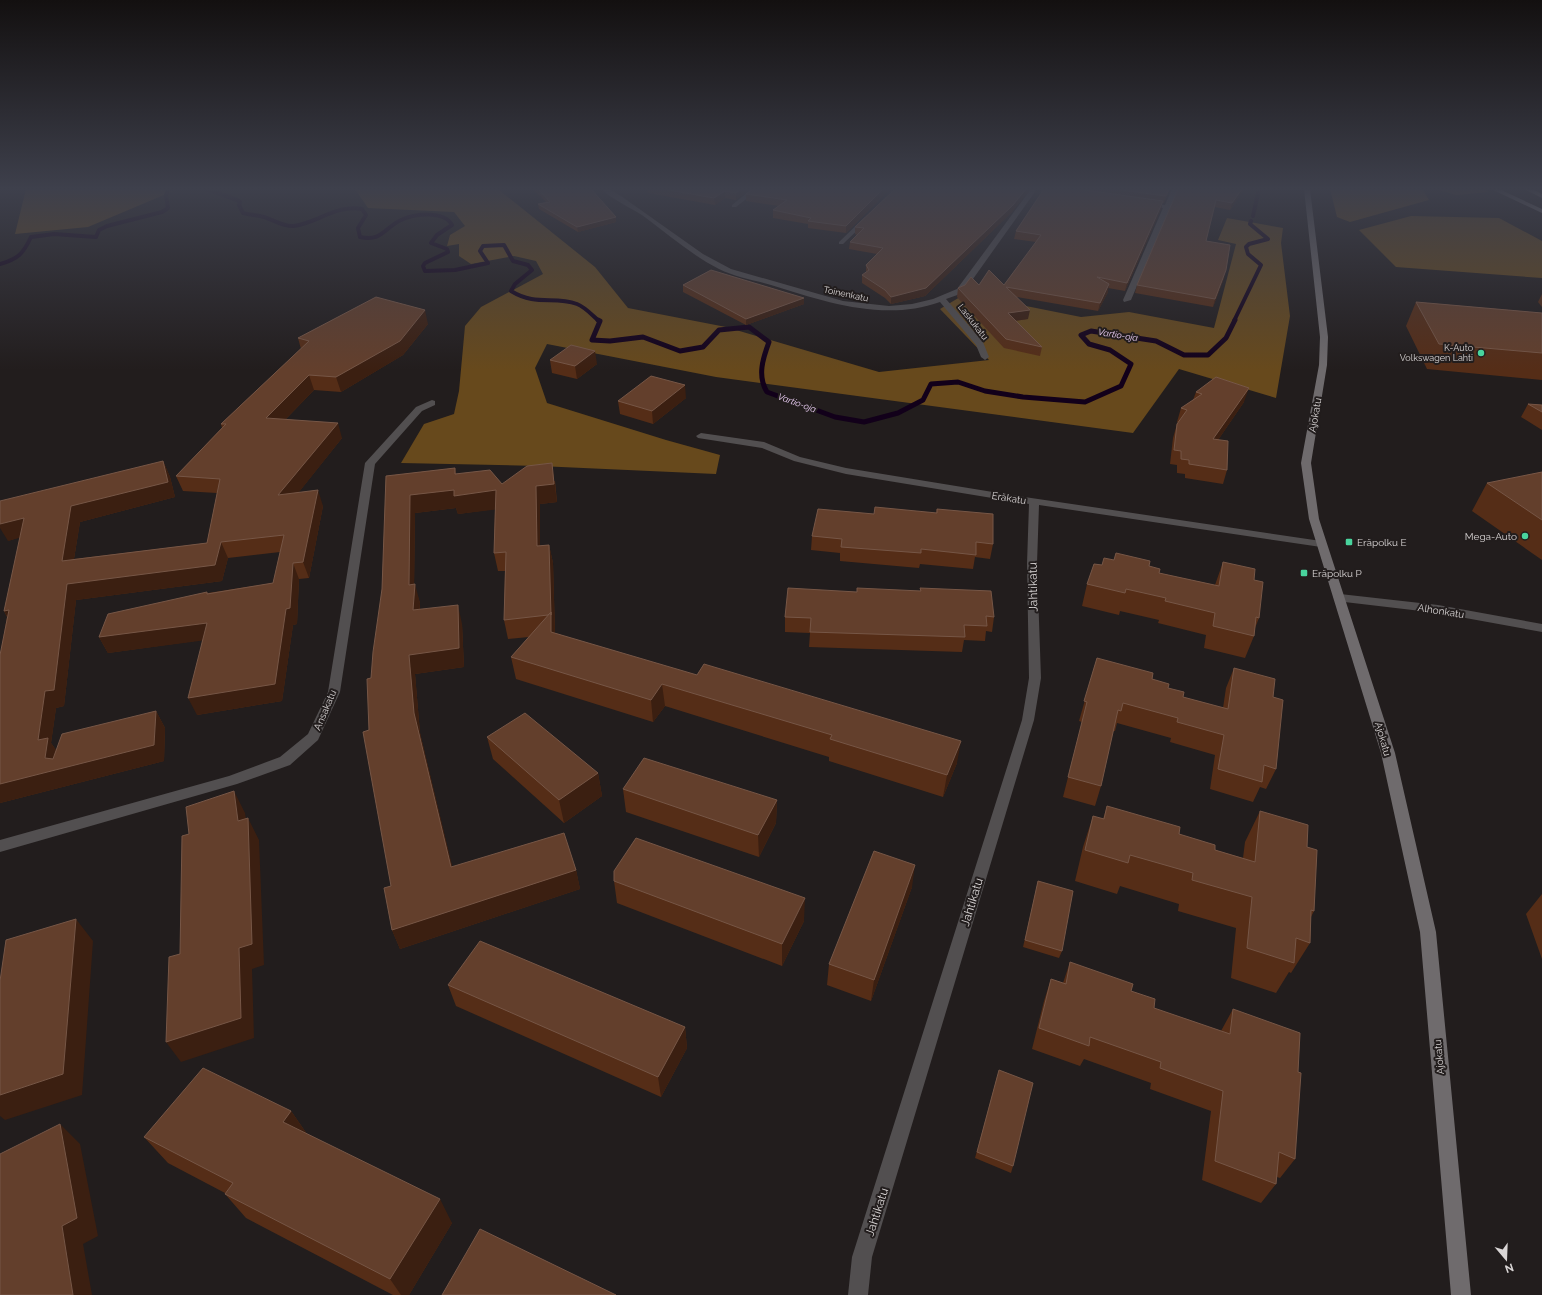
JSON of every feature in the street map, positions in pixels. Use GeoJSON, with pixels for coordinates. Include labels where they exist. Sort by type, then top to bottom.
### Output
{"type":"FeatureCollection","features":[{"type":"Feature","properties":{"kind":"street","name":"Toinenkatu"},"geometry":{"type":"LineString","coordinates":[[694,249],[716,265],[728,270],[840,304],[864,308],[889,309],[944,300],[960,291],[990,249]]}},
{"type":"Feature","properties":{"kind":"street"},"geometry":{"type":"LineString","coordinates":[[1127,300],[1149,249]]}},
{"type":"Feature","properties":{"kind":"street","name":"Ajokatu"},"geometry":{"type":"LineString","coordinates":[[1314,249],[1324,338],[1324,365],[1306,463],[1314,519],[1388,753],[1428,932],[1461,1295]]}},
{"type":"Feature","properties":{"kind":"street","name":"Laskukatu"},"geometry":{"type":"LineString","coordinates":[[944,300],[980,344],[985,357]]}},
{"type":"Feature","properties":{"kind":"street","name":"Ansakatu"},"geometry":{"type":"LineString","coordinates":[[0,846],[238,778],[285,761],[313,737],[334,692],[370,463],[419,409],[432,403]]}},
{"type":"Feature","properties":{"kind":"street","name":"Eräkatu"},"geometry":{"type":"LineString","coordinates":[[700,436],[764,445],[797,459],[846,471],[1034,502],[1321,544]]}},
{"type":"Feature","properties":{"kind":"street","name":"Jahtikatu"},"geometry":{"type":"LineString","coordinates":[[858,1295],[862,1257],[1028,720],[1035,678],[1032,564],[1034,502]]}},
{"type":"Feature","properties":{"kind":"street","name":"Alhonkatu"},"geometry":{"type":"LineString","coordinates":[[1340,598],[1438,609],[1542,628]]}},
{"type":"Feature","properties":{"kind":"shaded area"},"geometry":{"type":"Polygon","coordinates":[[[459,249],[573,249],[595,267],[628,308],[726,327],[879,372],[989,360],[940,309],[965,294],[1081,317],[1129,312],[1214,328],[1235,249],[1282,249],[1290,316],[1276,398],[1179,369],[1133,433],[716,377],[547,344],[535,368],[547,403],[720,455],[716,474],[539,466],[401,463],[424,424],[454,414],[459,391],[465,326],[481,307],[543,274],[536,261],[514,256],[471,264],[459,256],[459,249]]]}},
{"type":"Feature","properties":{"kind":"shaded area"},"geometry":{"type":"Polygon","coordinates":[[[1378,249],[1542,249],[1542,278],[1396,267],[1378,249]]]}},
{"type":"Feature","properties":{"kind":"building"},"geometry":{"type":"Polygon","coordinates":[[[882,249],[966,249],[926,288],[891,297],[885,290],[862,275],[869,270],[866,265],[882,249]]]}},
{"type":"Feature","properties":{"kind":"building"},"geometry":{"type":"Polygon","coordinates":[[[1030,249],[1142,249],[1127,283],[1097,277],[1109,284],[1100,303],[1006,287],[1030,310],[1008,313],[1042,347],[1006,339],[958,288],[965,285],[971,277],[979,285],[989,270],[1004,285],[1030,249]]]}},
{"type":"Feature","properties":{"kind":"building"},"geometry":{"type":"Polygon","coordinates":[[[1152,249],[1229,249],[1226,270],[1215,299],[1137,285],[1152,249]]]}},
{"type":"Feature","properties":{"kind":"building"},"geometry":{"type":"Polygon","coordinates":[[[711,270],[804,298],[746,319],[683,285],[711,270]]]}},
{"type":"Feature","properties":{"kind":"building"},"geometry":{"type":"Polygon","coordinates":[[[376,297],[425,310],[400,341],[336,377],[309,375],[266,418],[338,423],[278,495],[318,490],[303,562],[293,563],[290,608],[286,609],[275,684],[188,698],[207,623],[99,637],[108,614],[207,592],[207,594],[273,583],[284,535],[221,542],[215,565],[67,584],[54,690],[45,691],[38,740],[48,738],[45,758],[53,759],[62,734],[156,711],[154,745],[0,784],[0,655],[9,610],[4,611],[24,518],[0,524],[0,501],[163,461],[168,482],[71,506],[62,561],[207,543],[220,479],[176,476],[226,424],[221,424],[309,341],[298,338],[376,297]]]}},
{"type":"Feature","properties":{"kind":"building"},"geometry":{"type":"Polygon","coordinates":[[[1416,302],[1542,313],[1542,353],[1439,344],[1416,302]]]}},
{"type":"Feature","properties":{"kind":"building"},"geometry":{"type":"Polygon","coordinates":[[[571,345],[595,351],[575,366],[550,360],[571,345]]]}},
{"type":"Feature","properties":{"kind":"building"},"geometry":{"type":"Polygon","coordinates":[[[651,376],[685,385],[652,411],[618,401],[651,376]]]}},
{"type":"Feature","properties":{"kind":"building"},"geometry":{"type":"Polygon","coordinates":[[[1216,377],[1249,388],[1213,439],[1228,441],[1227,470],[1189,464],[1189,460],[1181,459],[1181,451],[1174,450],[1177,424],[1187,410],[1181,408],[1202,394],[1196,392],[1216,377]]]}},
{"type":"Feature","properties":{"kind":"building"},"geometry":{"type":"Polygon","coordinates":[[[1528,404],[1542,405],[1542,412],[1528,404]]]}},
{"type":"Feature","properties":{"kind":"building"},"geometry":{"type":"Polygon","coordinates":[[[552,463],[554,484],[536,486],[537,546],[549,545],[551,612],[548,615],[504,620],[506,552],[494,553],[496,490],[454,496],[454,490],[410,495],[409,585],[415,584],[413,610],[458,605],[459,648],[409,655],[414,713],[451,867],[564,833],[576,870],[392,930],[384,888],[391,886],[363,732],[369,730],[367,679],[371,678],[373,652],[382,589],[386,476],[455,468],[455,474],[490,470],[502,484],[527,466],[552,463]]]}},
{"type":"Feature","properties":{"kind":"building"},"geometry":{"type":"Polygon","coordinates":[[[1542,472],[1542,520],[1487,483],[1542,472]]]}},
{"type":"Feature","properties":{"kind":"building"},"geometry":{"type":"Polygon","coordinates":[[[875,507],[937,513],[937,509],[993,514],[993,544],[976,542],[976,555],[921,549],[921,553],[841,547],[842,539],[812,536],[818,509],[874,514],[875,507]]]}},
{"type":"Feature","properties":{"kind":"building"},"geometry":{"type":"Polygon","coordinates":[[[1116,553],[1150,561],[1149,566],[1160,569],[1159,573],[1219,586],[1223,562],[1255,569],[1254,580],[1263,582],[1259,618],[1256,617],[1254,636],[1213,626],[1215,613],[1165,601],[1166,598],[1126,589],[1125,593],[1087,584],[1094,564],[1102,565],[1104,558],[1114,560],[1116,553]]]}},
{"type":"Feature","properties":{"kind":"building"},"geometry":{"type":"Polygon","coordinates":[[[788,588],[857,592],[857,588],[921,591],[920,588],[991,591],[994,617],[986,616],[987,626],[964,625],[965,637],[810,632],[811,618],[785,617],[788,588]]]}},
{"type":"Feature","properties":{"kind":"building"},"geometry":{"type":"Polygon","coordinates":[[[551,612],[551,632],[697,675],[704,664],[961,741],[947,775],[830,739],[832,735],[662,684],[651,700],[511,657],[551,612]]]}},
{"type":"Feature","properties":{"kind":"building"},"geometry":{"type":"Polygon","coordinates":[[[1097,658],[1153,673],[1152,679],[1169,684],[1168,688],[1184,692],[1183,697],[1228,709],[1234,668],[1275,679],[1273,697],[1283,700],[1276,769],[1264,765],[1262,782],[1218,769],[1224,735],[1177,722],[1178,718],[1123,703],[1121,711],[1118,710],[1101,786],[1068,777],[1087,702],[1084,701],[1097,658]]]}},
{"type":"Feature","properties":{"kind":"building"},"geometry":{"type":"Polygon","coordinates":[[[525,713],[598,773],[559,800],[487,737],[525,713]]]}},
{"type":"Feature","properties":{"kind":"building"},"geometry":{"type":"Polygon","coordinates":[[[644,758],[777,800],[758,835],[623,789],[644,758]]]}},
{"type":"Feature","properties":{"kind":"building"},"geometry":{"type":"Polygon","coordinates":[[[234,791],[238,821],[248,818],[252,944],[239,948],[241,1018],[166,1042],[169,957],[180,954],[182,836],[189,834],[186,807],[234,791]]]}},
{"type":"Feature","properties":{"kind":"building"},"geometry":{"type":"Polygon","coordinates":[[[1107,806],[1180,827],[1179,834],[1215,845],[1215,850],[1255,862],[1260,811],[1308,825],[1307,847],[1317,850],[1314,911],[1311,910],[1310,943],[1296,938],[1294,963],[1247,948],[1252,897],[1192,880],[1193,873],[1130,855],[1128,863],[1085,850],[1093,816],[1104,819],[1107,806]]]}},
{"type":"Feature","properties":{"kind":"building"},"geometry":{"type":"Polygon","coordinates":[[[636,838],[805,898],[782,944],[614,881],[614,871],[636,838]]]}},
{"type":"Feature","properties":{"kind":"building"},"geometry":{"type":"Polygon","coordinates":[[[874,851],[915,865],[874,980],[829,964],[874,851]]]}},
{"type":"Feature","properties":{"kind":"building"},"geometry":{"type":"Polygon","coordinates":[[[1038,881],[1073,891],[1062,951],[1025,940],[1038,881]]]}},
{"type":"Feature","properties":{"kind":"building"},"geometry":{"type":"Polygon","coordinates":[[[76,919],[63,1074],[0,1095],[0,981],[6,940],[76,919]]]}},
{"type":"Feature","properties":{"kind":"building"},"geometry":{"type":"Polygon","coordinates":[[[480,941],[685,1027],[658,1077],[448,985],[480,941]]]}},
{"type":"Feature","properties":{"kind":"building"},"geometry":{"type":"Polygon","coordinates":[[[1070,962],[1133,984],[1131,991],[1155,999],[1154,1008],[1230,1034],[1233,1009],[1300,1033],[1298,1072],[1301,1073],[1295,1159],[1279,1152],[1276,1184],[1215,1161],[1223,1091],[1160,1068],[1161,1062],[1090,1037],[1089,1046],[1039,1028],[1051,979],[1066,984],[1070,962]]]}},
{"type":"Feature","properties":{"kind":"building"},"geometry":{"type":"Polygon","coordinates":[[[203,1068],[291,1111],[283,1122],[440,1199],[390,1279],[225,1194],[233,1183],[144,1137],[203,1068]]]}},
{"type":"Feature","properties":{"kind":"building"},"geometry":{"type":"Polygon","coordinates":[[[999,1070],[1033,1083],[1013,1166],[977,1152],[999,1070]]]}},
{"type":"Feature","properties":{"kind":"building"},"geometry":{"type":"Polygon","coordinates":[[[60,1124],[77,1218],[62,1226],[73,1295],[0,1295],[0,1154],[60,1124]]]}},
{"type":"Feature","properties":{"kind":"building"},"geometry":{"type":"Polygon","coordinates":[[[480,1229],[616,1295],[442,1295],[480,1229]]]}},
{"type":"Feature","properties":{"kind":"waterway","name":"Vartio-oja"},"geometry":{"type":"LineString","coordinates":[[0,264],[16,258],[24,249]]}},
{"type":"Feature","properties":{"kind":"waterway","name":"Vartio-oja"},"geometry":{"type":"LineString","coordinates":[[447,249],[448,252],[425,263],[423,266],[425,271],[455,270],[488,263],[480,251],[481,249]]}},
{"type":"Feature","properties":{"kind":"waterway","name":"Vartio-oja"},"geometry":{"type":"LineString","coordinates":[[506,249],[513,261],[528,265],[532,270],[515,284],[511,291],[529,299],[561,300],[580,305],[599,321]]}},
{"type":"Feature","properties":{"kind":"waterway","name":"Vartio-oja"},"geometry":{"type":"LineString","coordinates":[[1234,321],[1261,265],[1248,254],[1247,249]]}},
{"type":"Feature","properties":{"kind":"waterway","name":"Vartio-oja"},"geometry":{"type":"LineString","coordinates":[[598,320],[600,321],[592,340],[610,341],[643,337],[680,351],[703,347],[719,330],[749,327],[769,342],[762,367],[762,380],[767,392],[835,417],[864,422],[898,413],[923,400],[931,384],[958,382],[985,391],[1023,397],[1085,402],[1121,386],[1131,364],[1110,350],[1089,344],[1081,335],[1091,331],[1156,341],[1184,355],[1208,355],[1226,338],[1235,320]]}},
{"type":"Feature","properties":{"kind":"place","name":"K-Auto Volkswagen Lahti"},"geometry":{"type":"Point","coordinates":[1481,353]}},
{"type":"Feature","properties":{"kind":"place","name":"Mega-Auto"},"geometry":{"type":"Point","coordinates":[1525,536]}},
{"type":"Feature","properties":{"kind":"place","name":"Eräpolku E"},"geometry":{"type":"Point","coordinates":[1349,542]}},
{"type":"Feature","properties":{"kind":"place","name":"Eräpolku P"},"geometry":{"type":"Point","coordinates":[1304,573]}}]}
